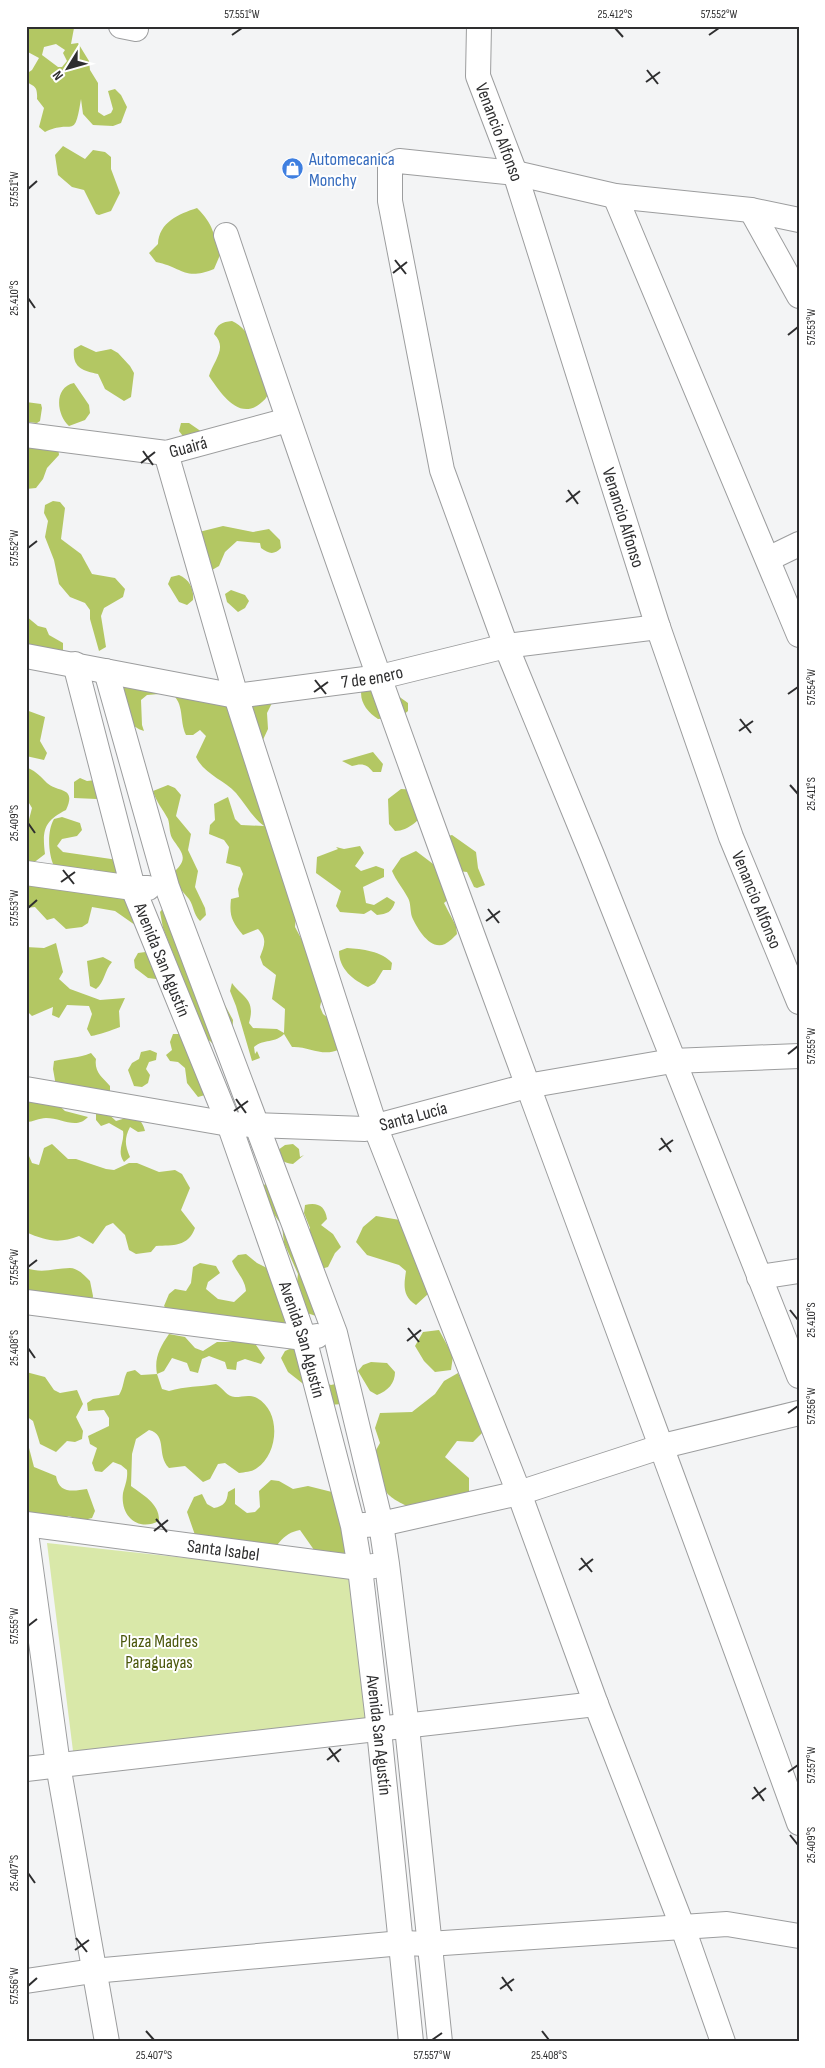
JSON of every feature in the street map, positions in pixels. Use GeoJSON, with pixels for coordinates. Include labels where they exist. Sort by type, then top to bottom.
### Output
{"type":"FeatureCollection","features":[{"type":"Feature","properties":{"kind":"street","name":"Venancio Alfonso"},"geometry":{"type":"LineString","coordinates":[[479,26],[478,76],[514,173],[658,627],[731,837],[799,1002]]}},
{"type":"Feature","properties":{"kind":"street"},"geometry":{"type":"LineString","coordinates":[[799,220],[751,210],[615,196],[514,173],[399,161],[390,166],[390,201],[442,470],[506,646],[589,846],[672,1061],[799,1376]]}},
{"type":"Feature","properties":{"kind":"street"},"geometry":{"type":"LineString","coordinates":[[615,196],[799,635]]}},
{"type":"Feature","properties":{"kind":"street"},"geometry":{"type":"LineString","coordinates":[[751,210],[799,296]]}},
{"type":"Feature","properties":{"kind":"street"},"geometry":{"type":"LineString","coordinates":[[226,235],[288,420],[527,1086],[663,1446],[799,1823]]}},
{"type":"Feature","properties":{"kind":"street","name":"Guairá"},"geometry":{"type":"LineString","coordinates":[[26,435],[166,453],[288,420]]}},
{"type":"Feature","properties":{"kind":"street"},"geometry":{"type":"LineString","coordinates":[[166,453],[236,696],[375,1126],[518,1493],[596,1704],[683,1928],[722,2042]]}},
{"type":"Feature","properties":{"kind":"street"},"geometry":{"type":"LineString","coordinates":[[768,559],[799,544]]}},
{"type":"Feature","properties":{"kind":"street","name":"7 de enero"},"geometry":{"type":"LineString","coordinates":[[26,656],[236,696],[380,677],[506,646],[658,627]]}},
{"type":"Feature","properties":{"kind":"street","name":"Avenida San Agustín"},"geometry":{"type":"LineString","coordinates":[[76,664],[133,888],[229,1124],[304,1338],[353,1526],[360,1568],[379,1730],[411,2042]]}},
{"type":"Feature","properties":{"kind":"street","name":"Avenida San Agustín"},"geometry":{"type":"LineString","coordinates":[[106,671],[167,887],[255,1125],[335,1333],[381,1524],[387,1564],[407,1727],[440,2042]]}},
{"type":"Feature","properties":{"kind":"street"},"geometry":{"type":"LineString","coordinates":[[26,873],[133,888],[167,887]]}},
{"type":"Feature","properties":{"kind":"street","name":"Santa Lucía"},"geometry":{"type":"LineString","coordinates":[[26,1089],[229,1124],[365,1129],[527,1086],[672,1061],[799,1056]]}},
{"type":"Feature","properties":{"kind":"street"},"geometry":{"type":"LineString","coordinates":[[759,1277],[799,1271]]}},
{"type":"Feature","properties":{"kind":"street"},"geometry":{"type":"LineString","coordinates":[[26,1302],[304,1338],[335,1333]]}},
{"type":"Feature","properties":{"kind":"street"},"geometry":{"type":"LineString","coordinates":[[353,1526],[381,1524],[518,1493],[663,1446],[799,1413]]}},
{"type":"Feature","properties":{"kind":"street","name":"Santa Isabel"},"geometry":{"type":"LineString","coordinates":[[26,1524],[360,1568],[387,1564]]}},
{"type":"Feature","properties":{"kind":"street"},"geometry":{"type":"LineString","coordinates":[[26,1534],[58,1765],[107,2042]]}},
{"type":"Feature","properties":{"kind":"street"},"geometry":{"type":"LineString","coordinates":[[26,1769],[596,1704]]}},
{"type":"Feature","properties":{"kind":"street"},"geometry":{"type":"LineString","coordinates":[[26,1981],[93,1971],[402,1943],[429,1944],[727,1924],[799,1936]]}},
{"type":"Feature","properties":{"kind":"green space"},"geometry":{"type":"Polygon","coordinates":[[[26,26],[82,26],[74,28],[71,44],[78,43],[89,61],[90,70],[98,83],[98,112],[104,116],[111,113],[113,109],[108,91],[115,89],[121,95],[127,107],[121,123],[113,126],[93,125],[83,114],[81,99],[74,125],[55,128],[45,132],[39,127],[44,108],[37,99],[36,88],[26,80],[26,74],[32,70],[39,58],[26,51],[26,26]],[[56,44],[44,47],[42,55],[58,67],[62,67],[67,61],[63,53],[65,50],[56,44]]]}},
{"type":"Feature","properties":{"kind":"green space"},"geometry":{"type":"Polygon","coordinates":[[[63,146],[85,159],[93,150],[105,152],[111,157],[111,169],[120,193],[111,211],[99,215],[96,214],[84,190],[72,187],[58,175],[55,155],[63,146]]]}},
{"type":"Feature","properties":{"kind":"green space"},"geometry":{"type":"Polygon","coordinates":[[[197,208],[210,225],[220,255],[214,269],[196,274],[183,272],[156,262],[149,253],[158,244],[162,230],[177,216],[197,208]]]}},
{"type":"Feature","properties":{"kind":"green space"},"geometry":{"type":"Polygon","coordinates":[[[232,321],[246,332],[258,350],[266,371],[268,393],[263,401],[254,408],[246,409],[231,403],[209,376],[220,349],[218,339],[214,334],[215,331],[220,324],[232,321]]]}},
{"type":"Feature","properties":{"kind":"green space"},"geometry":{"type":"Polygon","coordinates":[[[81,345],[96,352],[111,349],[118,353],[134,373],[131,397],[124,401],[105,389],[98,374],[83,370],[76,364],[74,349],[81,345]]]}},
{"type":"Feature","properties":{"kind":"green space"},"geometry":{"type":"Polygon","coordinates":[[[74,383],[89,405],[90,413],[85,420],[69,426],[61,415],[59,402],[63,390],[74,383]]]}},
{"type":"Feature","properties":{"kind":"green space"},"geometry":{"type":"Polygon","coordinates":[[[26,402],[41,404],[40,421],[37,423],[26,422],[26,402]]]}},
{"type":"Feature","properties":{"kind":"green space"},"geometry":{"type":"Polygon","coordinates":[[[181,423],[189,423],[202,432],[189,444],[179,431],[181,423]]]}},
{"type":"Feature","properties":{"kind":"green space"},"geometry":{"type":"Polygon","coordinates":[[[29,438],[58,447],[59,455],[47,468],[43,479],[36,488],[26,489],[29,438]]]}},
{"type":"Feature","properties":{"kind":"green space"},"geometry":{"type":"Polygon","coordinates":[[[53,501],[60,502],[65,508],[61,539],[81,554],[92,574],[115,578],[125,589],[123,597],[104,608],[101,616],[106,647],[99,651],[90,619],[90,610],[85,603],[70,597],[59,584],[54,560],[45,537],[48,521],[44,513],[45,505],[53,501]]]}},
{"type":"Feature","properties":{"kind":"green space"},"geometry":{"type":"Polygon","coordinates":[[[223,526],[253,532],[269,529],[280,540],[281,548],[271,553],[261,548],[260,543],[237,541],[225,552],[219,566],[212,570],[199,532],[223,526]]]}},
{"type":"Feature","properties":{"kind":"green space"},"geometry":{"type":"Polygon","coordinates":[[[179,575],[189,582],[193,592],[193,600],[187,605],[179,602],[168,584],[171,577],[179,575]]]}},
{"type":"Feature","properties":{"kind":"green space"},"geometry":{"type":"Polygon","coordinates":[[[231,590],[245,595],[249,601],[245,608],[238,612],[227,602],[225,594],[231,590]]]}},
{"type":"Feature","properties":{"kind":"green space"},"geometry":{"type":"Polygon","coordinates":[[[26,616],[38,626],[46,628],[49,635],[63,643],[63,651],[49,659],[26,656],[26,616]]]}},
{"type":"Feature","properties":{"kind":"green space"},"geometry":{"type":"Polygon","coordinates":[[[125,681],[275,697],[267,713],[268,729],[261,744],[297,903],[295,927],[325,983],[320,1007],[323,1014],[349,1035],[338,1050],[321,1052],[292,1047],[284,1034],[277,1039],[254,1047],[255,1054],[257,1051],[260,1058],[252,1061],[230,991],[232,983],[250,1004],[251,1015],[249,1023],[253,1028],[277,1029],[284,1033],[285,1009],[272,999],[276,975],[263,965],[260,957],[264,943],[263,936],[258,929],[243,935],[232,918],[230,910],[231,899],[239,897],[238,889],[243,874],[240,867],[226,863],[229,847],[224,840],[209,834],[210,825],[215,820],[214,804],[228,797],[235,819],[241,825],[264,826],[236,793],[200,763],[196,757],[206,736],[200,730],[193,735],[186,735],[180,707],[175,697],[171,693],[147,695],[141,700],[144,731],[132,724],[119,703],[125,681]]]}},
{"type":"Feature","properties":{"kind":"green space"},"geometry":{"type":"Polygon","coordinates":[[[363,684],[394,693],[408,703],[408,711],[401,717],[378,719],[366,708],[362,700],[361,689],[363,684]]]}},
{"type":"Feature","properties":{"kind":"green space"},"geometry":{"type":"Polygon","coordinates":[[[26,710],[45,717],[40,741],[47,753],[44,760],[26,756],[26,710]]]}},
{"type":"Feature","properties":{"kind":"green space"},"geometry":{"type":"Polygon","coordinates":[[[373,752],[383,764],[381,772],[373,772],[364,765],[352,766],[342,761],[373,752]]]}},
{"type":"Feature","properties":{"kind":"green space"},"geometry":{"type":"Polygon","coordinates":[[[28,768],[51,786],[65,791],[69,797],[66,810],[53,818],[46,827],[44,839],[45,854],[32,864],[26,862],[26,831],[32,808],[26,798],[28,768]]]}},
{"type":"Feature","properties":{"kind":"green space"},"geometry":{"type":"Polygon","coordinates":[[[80,778],[87,781],[96,780],[102,793],[97,799],[74,798],[74,782],[80,778]]]}},
{"type":"Feature","properties":{"kind":"green space"},"geometry":{"type":"Polygon","coordinates":[[[168,785],[175,788],[181,795],[176,816],[191,834],[188,850],[198,871],[195,887],[205,908],[206,915],[200,921],[189,899],[177,883],[175,871],[182,862],[182,854],[172,838],[168,819],[153,791],[168,785]]]}},
{"type":"Feature","properties":{"kind":"green space"},"geometry":{"type":"Polygon","coordinates":[[[401,789],[419,790],[429,812],[409,827],[395,831],[389,824],[388,799],[401,789]]]}},
{"type":"Feature","properties":{"kind":"green space"},"geometry":{"type":"Polygon","coordinates":[[[62,817],[80,823],[82,830],[77,836],[62,839],[57,846],[63,852],[118,860],[123,866],[117,880],[103,882],[93,869],[77,872],[54,866],[49,836],[54,819],[62,817]]]}},
{"type":"Feature","properties":{"kind":"green space"},"geometry":{"type":"Polygon","coordinates":[[[452,835],[476,852],[478,868],[485,885],[477,888],[474,887],[467,872],[458,871],[444,837],[452,835]]]}},
{"type":"Feature","properties":{"kind":"green space"},"geometry":{"type":"Polygon","coordinates":[[[360,846],[364,853],[355,866],[361,871],[376,866],[384,869],[384,877],[363,887],[366,903],[374,905],[387,897],[395,902],[391,910],[386,913],[377,915],[371,910],[364,914],[340,912],[336,906],[341,891],[316,873],[317,857],[338,849],[336,847],[344,849],[360,846]]]}},
{"type":"Feature","properties":{"kind":"green space"},"geometry":{"type":"Polygon","coordinates":[[[416,851],[445,873],[456,893],[444,903],[456,926],[457,934],[445,944],[439,945],[429,941],[417,927],[412,917],[409,900],[392,871],[401,858],[416,851]]]}},
{"type":"Feature","properties":{"kind":"green space"},"geometry":{"type":"Polygon","coordinates":[[[37,874],[67,887],[73,892],[97,888],[109,897],[134,891],[135,925],[115,911],[92,907],[88,923],[82,927],[66,929],[54,918],[47,920],[35,907],[26,908],[28,887],[37,874]]]}},
{"type":"Feature","properties":{"kind":"green space"},"geometry":{"type":"Polygon","coordinates":[[[165,906],[199,949],[212,970],[214,985],[233,1020],[232,1035],[221,1053],[210,1041],[202,1037],[186,1000],[182,976],[163,928],[160,912],[165,906]]]}},
{"type":"Feature","properties":{"kind":"green space"},"geometry":{"type":"Polygon","coordinates":[[[56,943],[63,972],[59,979],[70,989],[100,1000],[125,998],[119,1011],[120,1027],[91,1036],[87,1029],[92,1014],[89,1006],[67,1005],[59,1018],[52,1015],[53,1007],[32,1016],[26,1010],[26,947],[44,948],[56,943]]]}},
{"type":"Feature","properties":{"kind":"green space"},"geometry":{"type":"Polygon","coordinates":[[[347,948],[365,950],[383,956],[392,963],[391,970],[383,970],[375,983],[368,987],[352,977],[341,963],[339,951],[347,948]]]}},
{"type":"Feature","properties":{"kind":"green space"},"geometry":{"type":"Polygon","coordinates":[[[153,951],[162,975],[156,979],[148,978],[135,968],[134,960],[138,953],[153,951]]]}},
{"type":"Feature","properties":{"kind":"green space"},"geometry":{"type":"Polygon","coordinates":[[[103,957],[112,962],[96,989],[90,986],[87,961],[103,957]]]}},
{"type":"Feature","properties":{"kind":"green space"},"geometry":{"type":"Polygon","coordinates":[[[173,1034],[181,1034],[205,1095],[198,1097],[187,1083],[185,1068],[178,1062],[170,1061],[166,1055],[172,1050],[170,1042],[173,1034]]]}},
{"type":"Feature","properties":{"kind":"green space"},"geometry":{"type":"Polygon","coordinates":[[[150,1050],[157,1053],[156,1060],[149,1062],[146,1069],[150,1075],[148,1083],[142,1087],[134,1086],[128,1070],[132,1063],[139,1059],[141,1052],[150,1050]]]}},
{"type":"Feature","properties":{"kind":"green space"},"geometry":{"type":"Polygon","coordinates":[[[91,1053],[96,1059],[97,1071],[110,1086],[110,1093],[56,1086],[53,1069],[54,1061],[91,1053]]]}},
{"type":"Feature","properties":{"kind":"green space"},"geometry":{"type":"Polygon","coordinates":[[[34,1096],[50,1097],[65,1111],[88,1117],[79,1123],[52,1118],[26,1122],[26,1107],[34,1096]]]}},
{"type":"Feature","properties":{"kind":"green space"},"geometry":{"type":"Polygon","coordinates":[[[104,1110],[116,1121],[130,1117],[138,1119],[143,1125],[145,1131],[138,1132],[130,1127],[126,1142],[130,1157],[124,1162],[121,1154],[123,1131],[109,1123],[101,1126],[96,1120],[96,1112],[104,1110]]]}},
{"type":"Feature","properties":{"kind":"green space"},"geometry":{"type":"Polygon","coordinates":[[[52,1144],[68,1159],[76,1159],[106,1169],[114,1170],[129,1163],[137,1163],[159,1172],[175,1170],[182,1174],[190,1188],[181,1210],[195,1228],[192,1234],[188,1239],[179,1244],[156,1246],[151,1252],[136,1254],[129,1250],[125,1235],[113,1223],[106,1226],[93,1244],[79,1236],[59,1241],[40,1238],[26,1232],[26,1149],[32,1163],[39,1165],[44,1148],[52,1144]]]}},
{"type":"Feature","properties":{"kind":"green space"},"geometry":{"type":"Polygon","coordinates":[[[293,1144],[299,1149],[300,1157],[304,1155],[293,1164],[282,1160],[278,1150],[285,1145],[293,1144]]]}},
{"type":"Feature","properties":{"kind":"green space"},"geometry":{"type":"Polygon","coordinates":[[[272,1182],[307,1235],[310,1228],[304,1213],[305,1205],[314,1204],[323,1208],[327,1219],[321,1225],[333,1234],[341,1247],[335,1253],[328,1267],[321,1269],[323,1313],[316,1316],[307,1313],[297,1282],[298,1274],[284,1243],[282,1226],[263,1198],[261,1190],[265,1184],[272,1182]]]}},
{"type":"Feature","properties":{"kind":"green space"},"geometry":{"type":"Polygon","coordinates":[[[376,1216],[400,1220],[429,1287],[428,1294],[416,1305],[411,1302],[406,1294],[406,1271],[399,1265],[367,1255],[356,1242],[363,1227],[376,1216]]]}},
{"type":"Feature","properties":{"kind":"green space"},"geometry":{"type":"Polygon","coordinates":[[[246,1254],[257,1263],[271,1270],[286,1326],[169,1312],[164,1306],[169,1294],[175,1289],[186,1291],[191,1283],[193,1267],[200,1263],[216,1266],[220,1273],[208,1282],[206,1289],[218,1299],[234,1302],[246,1291],[244,1283],[232,1261],[238,1255],[246,1254]]]}},
{"type":"Feature","properties":{"kind":"green space"},"geometry":{"type":"Polygon","coordinates":[[[26,1268],[43,1271],[73,1268],[79,1271],[90,1281],[93,1296],[91,1311],[26,1299],[26,1268]]]}},
{"type":"Feature","properties":{"kind":"green space"},"geometry":{"type":"Polygon","coordinates":[[[439,1330],[453,1356],[451,1370],[435,1372],[424,1361],[415,1346],[423,1332],[439,1330]]]}},
{"type":"Feature","properties":{"kind":"green space"},"geometry":{"type":"Polygon","coordinates":[[[169,1334],[185,1337],[195,1348],[203,1351],[217,1342],[249,1342],[256,1345],[265,1358],[261,1364],[245,1359],[237,1362],[236,1370],[227,1369],[225,1362],[209,1356],[202,1359],[198,1373],[190,1371],[187,1363],[172,1358],[164,1371],[157,1374],[156,1363],[158,1353],[169,1334]]]}},
{"type":"Feature","properties":{"kind":"green space"},"geometry":{"type":"Polygon","coordinates":[[[299,1345],[324,1382],[331,1385],[348,1381],[353,1403],[330,1405],[288,1372],[281,1358],[285,1351],[299,1345]]]}},
{"type":"Feature","properties":{"kind":"green space"},"geometry":{"type":"Polygon","coordinates":[[[371,1362],[387,1363],[395,1372],[394,1380],[390,1386],[377,1395],[370,1391],[358,1371],[363,1365],[371,1362]]]}},
{"type":"Feature","properties":{"kind":"green space"},"geometry":{"type":"Polygon","coordinates":[[[135,1370],[141,1375],[157,1374],[162,1389],[169,1391],[216,1384],[232,1397],[249,1396],[257,1398],[265,1404],[270,1413],[274,1423],[274,1433],[269,1453],[264,1462],[257,1468],[239,1473],[225,1463],[218,1464],[210,1479],[203,1482],[185,1466],[169,1468],[165,1463],[160,1441],[155,1433],[149,1430],[136,1439],[132,1454],[131,1486],[150,1500],[159,1515],[159,1521],[144,1524],[132,1520],[124,1509],[123,1493],[127,1479],[127,1470],[113,1462],[102,1472],[95,1471],[92,1463],[97,1448],[90,1444],[88,1436],[109,1426],[109,1418],[104,1410],[88,1411],[87,1403],[93,1399],[119,1395],[127,1372],[135,1370]]]}},
{"type":"Feature","properties":{"kind":"green space"},"geometry":{"type":"Polygon","coordinates":[[[26,1372],[45,1377],[54,1390],[60,1393],[77,1390],[83,1404],[76,1417],[83,1431],[82,1439],[75,1442],[67,1441],[56,1452],[40,1444],[33,1421],[26,1416],[26,1372]]]}},
{"type":"Feature","properties":{"kind":"green space"},"geometry":{"type":"Polygon","coordinates":[[[458,1373],[484,1431],[473,1442],[457,1441],[445,1457],[469,1478],[469,1495],[423,1513],[400,1503],[388,1494],[384,1488],[372,1457],[380,1443],[375,1428],[380,1413],[412,1412],[435,1394],[444,1381],[458,1373]]]}},
{"type":"Feature","properties":{"kind":"green space"},"geometry":{"type":"Polygon","coordinates":[[[28,1444],[34,1467],[56,1476],[63,1489],[72,1491],[87,1489],[95,1511],[92,1518],[84,1520],[68,1516],[58,1528],[45,1526],[37,1513],[29,1513],[26,1516],[26,1447],[28,1444]]]}},
{"type":"Feature","properties":{"kind":"green space"},"geometry":{"type":"Polygon","coordinates":[[[271,1480],[279,1481],[293,1489],[308,1486],[332,1492],[358,1556],[319,1557],[300,1530],[288,1534],[266,1562],[195,1535],[187,1512],[194,1497],[202,1494],[207,1504],[214,1508],[224,1503],[228,1492],[235,1488],[235,1504],[247,1513],[255,1512],[260,1507],[259,1491],[271,1480]]]}},
{"type":"Feature","properties":{"kind":"green space","name":"Plaza Madres Paraguayas"},"geometry":{"type":"Polygon","coordinates":[[[47,1543],[353,1576],[378,1721],[74,1759],[47,1543]]]}},
{"type":"Feature","properties":{"kind":"place","name":"Automecanica Monchy"},"geometry":{"type":"Point","coordinates":[293,169]}}]}
